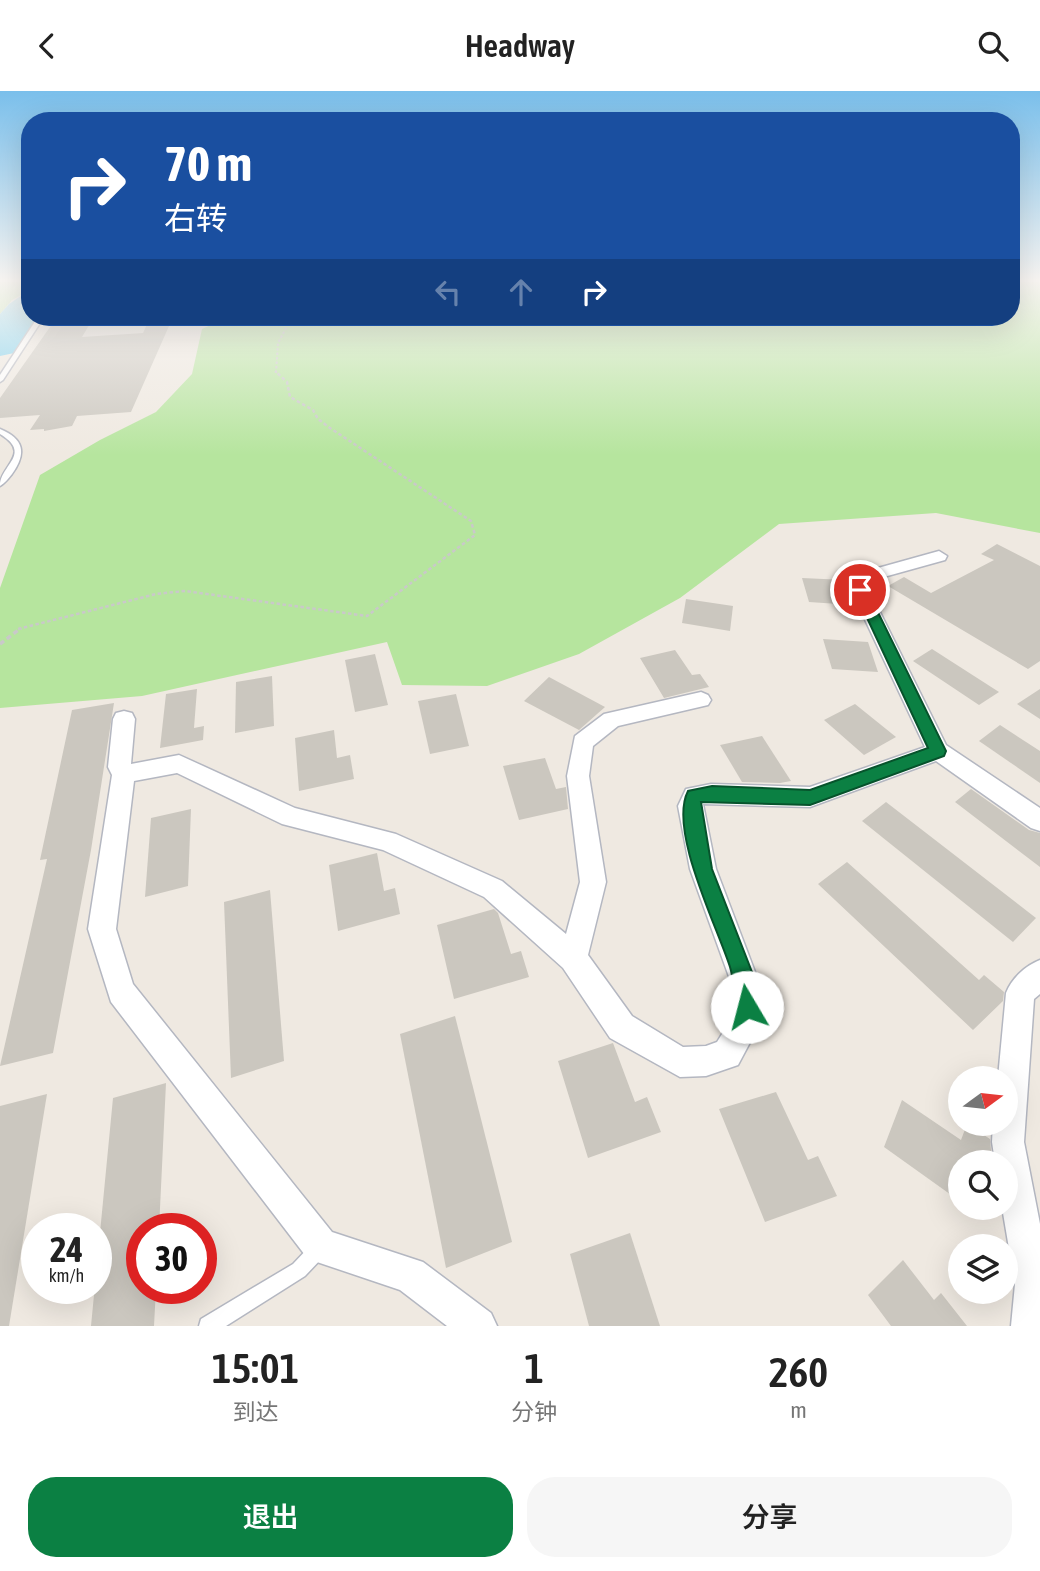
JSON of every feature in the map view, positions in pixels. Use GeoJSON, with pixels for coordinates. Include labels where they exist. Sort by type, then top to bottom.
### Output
{"type":"FeatureCollection","features":[{"type":"Feature","properties":{"kind":"street"},"geometry":{"type":"LineString","coordinates":[[939,556],[866,577],[860,590],[938,751],[1040,821]]}},
{"type":"Feature","properties":{"kind":"street"},"geometry":{"type":"LineString","coordinates":[[573,958],[593,882],[578,776],[583,742],[612,720],[701,700]]}},
{"type":"Feature","properties":{"kind":"street"},"geometry":{"type":"LineString","coordinates":[[124,719],[119,767],[124,774],[102,929],[121,992],[321,1246],[410,1275],[478,1326]]}},
{"type":"Feature","properties":{"kind":"street"},"geometry":{"type":"LineString","coordinates":[[124,774],[179,764],[290,817],[387,841],[493,889],[573,958],[621,1027],[680,1062],[706,1061],[727,1055],[740,1033],[747,1007],[746,985],[703,869],[691,800],[694,796],[712,793],[810,797],[938,751]]}},
{"type":"Feature","properties":{"kind":"street"},"geometry":{"type":"LineString","coordinates":[[1030,1326],[1033,1284],[1008,1142],[1020,993],[1040,974]]}},
{"type":"Feature","properties":{"kind":"lane"},"geometry":{"type":"LineString","coordinates":[[0,380],[26,340]]}},
{"type":"Feature","properties":{"kind":"lane"},"geometry":{"type":"LineString","coordinates":[[0,431],[12,439],[19,449],[19,456],[0,484]]}},
{"type":"Feature","properties":{"kind":"lane"},"geometry":{"type":"LineString","coordinates":[[208,1326],[299,1270],[321,1246]]}},
{"type":"Feature","properties":{"kind":"path"},"geometry":{"type":"LineString","coordinates":[[0,644],[20,628],[156,594],[185,591],[367,616],[475,535],[471,521],[330,428],[318,419],[313,409],[290,397],[287,382],[275,372],[277,340]]}},
{"type":"Feature","properties":{"kind":"green space"},"geometry":{"type":"Polygon","coordinates":[[[200,340],[1040,340],[1040,533],[936,513],[779,524],[680,598],[579,654],[487,686],[402,685],[387,642],[142,696],[0,708],[0,588],[40,475],[100,440],[156,412],[192,374],[200,340]]]}},
{"type":"Feature","properties":{"kind":"water"},"geometry":{"type":"Polygon","coordinates":[[[0,340],[26,340],[19,352],[0,356],[0,340]]]}},
{"type":"Feature","properties":{"kind":"building"},"geometry":{"type":"Polygon","coordinates":[[[41,340],[163,340],[131,412],[77,416],[72,426],[44,431],[30,430],[40,415],[0,418],[0,398],[41,340]]]}},
{"type":"Feature","properties":{"kind":"building"},"geometry":{"type":"Polygon","coordinates":[[[997,544],[1040,566],[1040,661],[1028,669],[888,586],[904,577],[931,593],[994,560],[981,554],[997,544]]]}},
{"type":"Feature","properties":{"kind":"building"},"geometry":{"type":"Polygon","coordinates":[[[802,578],[845,580],[853,605],[809,602],[802,578]]]}},
{"type":"Feature","properties":{"kind":"building"},"geometry":{"type":"Polygon","coordinates":[[[686,599],[733,606],[730,631],[682,623],[686,599]]]}},
{"type":"Feature","properties":{"kind":"building"},"geometry":{"type":"Polygon","coordinates":[[[823,639],[868,642],[878,672],[832,669],[823,639]]]}},
{"type":"Feature","properties":{"kind":"building"},"geometry":{"type":"Polygon","coordinates":[[[932,649],[999,692],[979,705],[913,661],[932,649]]]}},
{"type":"Feature","properties":{"kind":"building"},"geometry":{"type":"Polygon","coordinates":[[[675,650],[692,675],[700,674],[709,687],[664,698],[640,658],[675,650]]]}},
{"type":"Feature","properties":{"kind":"building"},"geometry":{"type":"Polygon","coordinates":[[[375,654],[388,705],[355,712],[345,660],[375,654]]]}},
{"type":"Feature","properties":{"kind":"building"},"geometry":{"type":"Polygon","coordinates":[[[272,676],[274,726],[235,733],[236,682],[272,676]]]}},
{"type":"Feature","properties":{"kind":"building"},"geometry":{"type":"Polygon","coordinates":[[[549,677],[605,707],[579,730],[524,701],[549,677]]]}},
{"type":"Feature","properties":{"kind":"building"},"geometry":{"type":"Polygon","coordinates":[[[197,689],[194,728],[204,726],[203,740],[160,748],[166,694],[197,689]]]}},
{"type":"Feature","properties":{"kind":"building"},"geometry":{"type":"Polygon","coordinates":[[[1040,689],[1040,719],[1017,704],[1040,689]]]}},
{"type":"Feature","properties":{"kind":"building"},"geometry":{"type":"Polygon","coordinates":[[[456,694],[469,746],[430,754],[418,701],[456,694]]]}},
{"type":"Feature","properties":{"kind":"building"},"geometry":{"type":"Polygon","coordinates":[[[114,703],[91,850],[53,1053],[0,1066],[47,859],[40,860],[72,710],[114,703]]]}},
{"type":"Feature","properties":{"kind":"building"},"geometry":{"type":"Polygon","coordinates":[[[855,704],[896,737],[864,755],[824,720],[855,704]]]}},
{"type":"Feature","properties":{"kind":"building"},"geometry":{"type":"Polygon","coordinates":[[[1000,725],[1040,751],[1040,783],[979,741],[1000,725]]]}},
{"type":"Feature","properties":{"kind":"building"},"geometry":{"type":"Polygon","coordinates":[[[334,730],[337,758],[350,755],[354,779],[299,791],[295,738],[334,730]]]}},
{"type":"Feature","properties":{"kind":"building"},"geometry":{"type":"Polygon","coordinates":[[[762,736],[791,781],[742,782],[720,745],[762,736]]]}},
{"type":"Feature","properties":{"kind":"building"},"geometry":{"type":"Polygon","coordinates":[[[545,758],[556,789],[566,787],[568,809],[519,820],[503,766],[545,758]]]}},
{"type":"Feature","properties":{"kind":"building"},"geometry":{"type":"Polygon","coordinates":[[[971,789],[1029,830],[1040,833],[1040,867],[955,802],[971,789]]]}},
{"type":"Feature","properties":{"kind":"building"},"geometry":{"type":"Polygon","coordinates":[[[886,802],[1036,918],[1013,942],[862,821],[886,802]]]}},
{"type":"Feature","properties":{"kind":"building"},"geometry":{"type":"Polygon","coordinates":[[[191,809],[188,886],[145,897],[151,818],[191,809]]]}},
{"type":"Feature","properties":{"kind":"building"},"geometry":{"type":"Polygon","coordinates":[[[377,853],[384,891],[395,888],[400,914],[338,931],[329,865],[377,853]]]}},
{"type":"Feature","properties":{"kind":"building"},"geometry":{"type":"Polygon","coordinates":[[[847,862],[979,980],[984,975],[1004,992],[1003,1001],[973,1030],[818,884],[847,862]]]}},
{"type":"Feature","properties":{"kind":"building"},"geometry":{"type":"Polygon","coordinates":[[[270,890],[284,1061],[231,1078],[224,902],[270,890]]]}},
{"type":"Feature","properties":{"kind":"building"},"geometry":{"type":"Polygon","coordinates":[[[494,909],[498,913],[511,954],[521,951],[529,977],[454,999],[437,925],[494,909]]]}},
{"type":"Feature","properties":{"kind":"building"},"geometry":{"type":"Polygon","coordinates":[[[455,1016],[512,1242],[446,1268],[400,1034],[455,1016]]]}},
{"type":"Feature","properties":{"kind":"building"},"geometry":{"type":"Polygon","coordinates":[[[613,1043],[635,1102],[647,1097],[661,1132],[588,1158],[558,1061],[613,1043]]]}},
{"type":"Feature","properties":{"kind":"building"},"geometry":{"type":"Polygon","coordinates":[[[166,1083],[160,1213],[126,1213],[126,1304],[155,1304],[154,1326],[91,1326],[93,1304],[112,1304],[112,1213],[102,1213],[113,1098],[166,1083]]]}},
{"type":"Feature","properties":{"kind":"building"},"geometry":{"type":"Polygon","coordinates":[[[776,1092],[808,1160],[818,1156],[837,1196],[765,1222],[719,1109],[776,1092]]]}},
{"type":"Feature","properties":{"kind":"building"},"geometry":{"type":"Polygon","coordinates":[[[47,1094],[28,1213],[21,1213],[21,1253],[9,1326],[0,1326],[0,1106],[47,1094]]]}},
{"type":"Feature","properties":{"kind":"building"},"geometry":{"type":"Polygon","coordinates":[[[902,1100],[948,1131],[948,1136],[961,1140],[962,1136],[985,1136],[990,1139],[991,1150],[948,1150],[948,1193],[884,1147],[902,1100]]]}},
{"type":"Feature","properties":{"kind":"building"},"geometry":{"type":"Polygon","coordinates":[[[630,1233],[660,1326],[589,1326],[570,1254],[630,1233]]]}},
{"type":"Feature","properties":{"kind":"building"},"geometry":{"type":"Polygon","coordinates":[[[903,1260],[934,1300],[941,1293],[967,1326],[891,1326],[868,1295],[903,1260]]]}},
{"type":"Feature","properties":{"kind":"route"},"geometry":{"type":"LineString","coordinates":[[747,1007],[746,985],[739,963],[703,869],[691,800],[694,796],[712,793],[810,797],[938,751],[860,590]]}}]}
